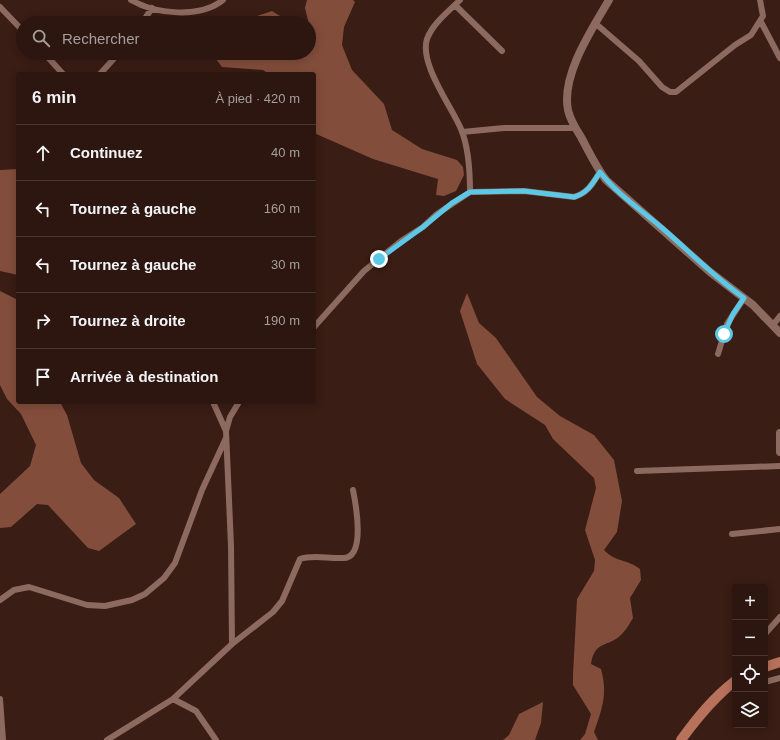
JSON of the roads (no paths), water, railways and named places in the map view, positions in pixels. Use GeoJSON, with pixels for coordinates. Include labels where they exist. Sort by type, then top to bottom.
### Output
{"type":"FeatureCollection","features":[{"type":"Feature","properties":{"kind":"main road"},"geometry":{"type":"LineString","coordinates":[[768,666],[780,662]]}},
{"type":"Feature","properties":{"kind":"main road"},"geometry":{"type":"LineString","coordinates":[[681,740],[710,702],[720,692],[732,686]]}},
{"type":"Feature","properties":{"kind":"street"},"geometry":{"type":"LineString","coordinates":[[131,0],[152,8],[176,12],[194,11],[207,8],[223,0]]}},
{"type":"Feature","properties":{"kind":"street"},"geometry":{"type":"LineString","coordinates":[[460,0],[434,27],[427,40],[426,50],[436,82],[462,132],[467,154],[470,192]]}},
{"type":"Feature","properties":{"kind":"street"},"geometry":{"type":"LineString","coordinates":[[609,0],[595,23],[572,71],[568,86],[568,111],[576,128],[600,172],[635,207],[660,226],[710,272],[753,305],[780,333]]}},
{"type":"Feature","properties":{"kind":"street"},"geometry":{"type":"LineString","coordinates":[[595,23],[638,61],[662,87],[670,92],[676,92],[735,45],[751,35],[761,22],[763,16],[760,0]]}},
{"type":"Feature","properties":{"kind":"street"},"geometry":{"type":"LineString","coordinates":[[455,5],[502,51]]}},
{"type":"Feature","properties":{"kind":"street"},"geometry":{"type":"LineString","coordinates":[[0,7],[16,24]]}},
{"type":"Feature","properties":{"kind":"street"},"geometry":{"type":"LineString","coordinates":[[147,16],[152,8]]}},
{"type":"Feature","properties":{"kind":"street"},"geometry":{"type":"LineString","coordinates":[[761,22],[780,58]]}},
{"type":"Feature","properties":{"kind":"street"},"geometry":{"type":"LineString","coordinates":[[50,60],[61,72]]}},
{"type":"Feature","properties":{"kind":"street"},"geometry":{"type":"LineString","coordinates":[[102,72],[113,60]]}},
{"type":"Feature","properties":{"kind":"street"},"geometry":{"type":"LineString","coordinates":[[462,132],[504,128],[576,128]]}},
{"type":"Feature","properties":{"kind":"street"},"geometry":{"type":"LineString","coordinates":[[316,325],[364,271],[402,241],[423,227],[442,210],[470,192],[524,191],[574,197],[581,195],[590,188],[600,172]]}},
{"type":"Feature","properties":{"kind":"street"},"geometry":{"type":"LineString","coordinates":[[718,354],[727,324],[744,298]]}},
{"type":"Feature","properties":{"kind":"street"},"geometry":{"type":"LineString","coordinates":[[773,325],[780,316]]}},
{"type":"Feature","properties":{"kind":"street"},"geometry":{"type":"LineString","coordinates":[[214,404],[226,434],[231,546],[232,644]]}},
{"type":"Feature","properties":{"kind":"street"},"geometry":{"type":"LineString","coordinates":[[0,600],[14,590],[29,587],[70,601],[93,606],[105,606],[118,604],[144,594],[164,578],[175,563],[202,490],[226,434],[230,417],[237,404]]}},
{"type":"Feature","properties":{"kind":"street"},"geometry":{"type":"LineString","coordinates":[[780,433],[780,452]]}},
{"type":"Feature","properties":{"kind":"street"},"geometry":{"type":"LineString","coordinates":[[637,471],[780,466]]}},
{"type":"Feature","properties":{"kind":"street"},"geometry":{"type":"LineString","coordinates":[[107,740],[173,699],[232,644],[273,612],[282,601],[300,559],[306,557],[345,558],[351,556],[356,550],[357,538],[356,509],[353,490]]}},
{"type":"Feature","properties":{"kind":"street"},"geometry":{"type":"LineString","coordinates":[[732,534],[780,529]]}},
{"type":"Feature","properties":{"kind":"street"},"geometry":{"type":"LineString","coordinates":[[768,630],[780,616]]}},
{"type":"Feature","properties":{"kind":"street"},"geometry":{"type":"LineString","coordinates":[[768,681],[780,678]]}},
{"type":"Feature","properties":{"kind":"street"},"geometry":{"type":"LineString","coordinates":[[0,699],[3,740]]}},
{"type":"Feature","properties":{"kind":"street"},"geometry":{"type":"LineString","coordinates":[[173,699],[196,711],[216,740]]}}]}
